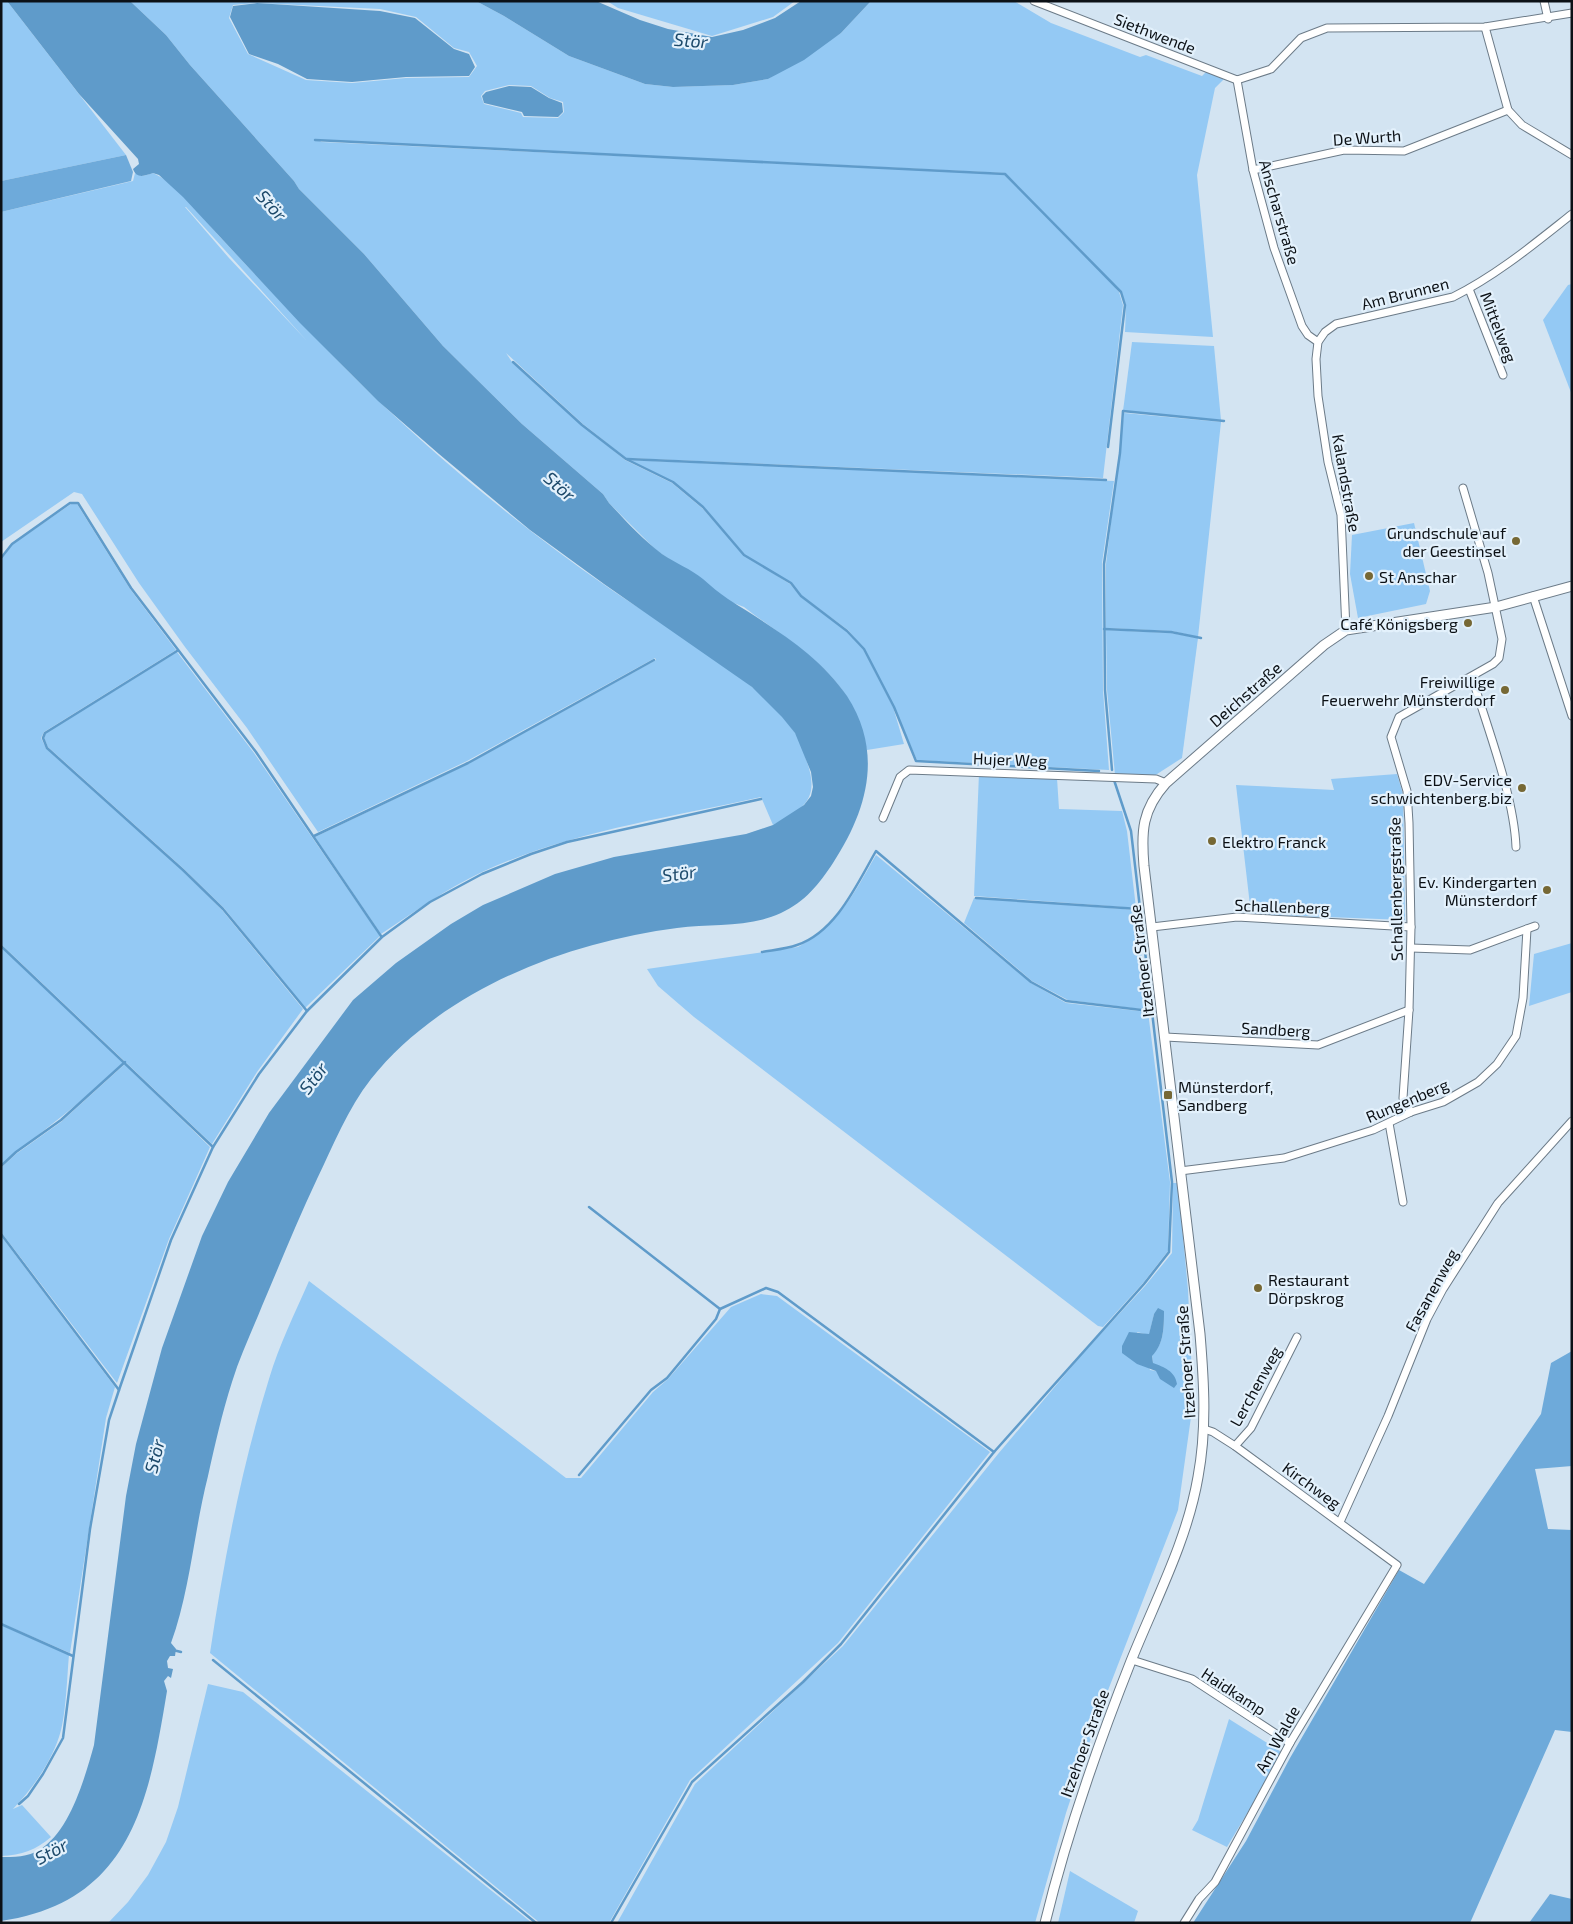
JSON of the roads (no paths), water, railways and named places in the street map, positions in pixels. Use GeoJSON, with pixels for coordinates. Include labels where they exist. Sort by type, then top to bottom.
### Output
{"type":"FeatureCollection","features":[{"type":"Feature","properties":{"kind":"street","name":"Siethwende"},"geometry":{"type":"LineString","coordinates":[[1034,1],[1237,80]]}},
{"type":"Feature","properties":{"kind":"street"},"geometry":{"type":"LineString","coordinates":[[1544,1],[1548,19]]}},
{"type":"Feature","properties":{"kind":"street"},"geometry":{"type":"LineString","coordinates":[[1237,80],[1271,69],[1301,38],[1327,28],[1486,27],[1572,14]]}},
{"type":"Feature","properties":{"kind":"street"},"geometry":{"type":"LineString","coordinates":[[1486,27],[1508,110],[1522,125],[1572,155]]}},
{"type":"Feature","properties":{"kind":"street","name":"Anscharstraße"},"geometry":{"type":"LineString","coordinates":[[1237,80],[1253,170],[1274,248],[1302,326],[1308,335],[1318,342]]}},
{"type":"Feature","properties":{"kind":"street","name":"De Wurth"},"geometry":{"type":"LineString","coordinates":[[1253,170],[1344,150],[1404,151],[1508,110]]}},
{"type":"Feature","properties":{"kind":"street","name":"Am Brunnen"},"geometry":{"type":"LineString","coordinates":[[1318,342],[1324,332],[1336,324],[1453,297],[1469,289],[1497,272],[1572,214]]}},
{"type":"Feature","properties":{"kind":"street","name":"Mittelweg"},"geometry":{"type":"LineString","coordinates":[[1469,289],[1502,375]]}},
{"type":"Feature","properties":{"kind":"street","name":"Kalandstraße"},"geometry":{"type":"LineString","coordinates":[[1318,342],[1316,359],[1318,396],[1328,462],[1341,515],[1346,630]]}},
{"type":"Feature","properties":{"kind":"street","name":"Schallenbergstraße"},"geometry":{"type":"LineString","coordinates":[[1411,1112],[1403,1098],[1411,948],[1407,791],[1391,736],[1398,717],[1494,664],[1499,658],[1502,639],[1496,606],[1463,488]]}},
{"type":"Feature","properties":{"kind":"street"},"geometry":{"type":"LineString","coordinates":[[1346,630],[1496,606],[1572,586]]}},
{"type":"Feature","properties":{"kind":"street"},"geometry":{"type":"LineString","coordinates":[[1533,596],[1572,716]]}},
{"type":"Feature","properties":{"kind":"street","name":"Deichstraße"},"geometry":{"type":"LineString","coordinates":[[1166,783],[1324,645],[1346,630]]}},
{"type":"Feature","properties":{"kind":"street"},"geometry":{"type":"LineString","coordinates":[[1472,677],[1502,775],[1516,829],[1516,847]]}},
{"type":"Feature","properties":{"kind":"street","name":"Hujer Weg"},"geometry":{"type":"LineString","coordinates":[[883,818],[900,777],[908,770],[1156,779],[1166,783]]}},
{"type":"Feature","properties":{"kind":"street","name":"Itzehoer Straße"},"geometry":{"type":"LineString","coordinates":[[1045,1923],[1064,1846],[1086,1776],[1183,1532],[1198,1478],[1204,1429],[1204,1392],[1200,1334],[1143,852],[1144,826],[1148,809],[1166,783]]}},
{"type":"Feature","properties":{"kind":"street","name":"Schallenberg"},"geometry":{"type":"LineString","coordinates":[[1152,927],[1250,917],[1411,927]]}},
{"type":"Feature","properties":{"kind":"street"},"geometry":{"type":"LineString","coordinates":[[1411,948],[1470,950],[1535,926]]}},
{"type":"Feature","properties":{"kind":"street","name":"Rungenberg"},"geometry":{"type":"LineString","coordinates":[[1180,1171],[1284,1158],[1373,1130],[1411,1112],[1443,1102],[1478,1082],[1497,1064],[1516,1036],[1523,998],[1527,929]]}},
{"type":"Feature","properties":{"kind":"street","name":"Sandberg"},"geometry":{"type":"LineString","coordinates":[[1164,1037],[1318,1045],[1409,1010]]}},
{"type":"Feature","properties":{"kind":"street","name":"Fasanenweg"},"geometry":{"type":"LineString","coordinates":[[1340,1522],[1388,1416],[1427,1319],[1443,1289],[1498,1203],[1572,1122]]}},
{"type":"Feature","properties":{"kind":"street"},"geometry":{"type":"LineString","coordinates":[[1389,1123],[1404,1202]]}},
{"type":"Feature","properties":{"kind":"street","name":"Lerchenweg"},"geometry":{"type":"LineString","coordinates":[[1235,1446],[1251,1428],[1297,1337]]}},
{"type":"Feature","properties":{"kind":"street","name":"Kirchweg"},"geometry":{"type":"LineString","coordinates":[[1204,1429],[1213,1432],[1235,1446],[1340,1522],[1397,1565],[1394,1569]]}},
{"type":"Feature","properties":{"kind":"street","name":"Am Walde"},"geometry":{"type":"LineString","coordinates":[[1184,1923],[1199,1899],[1215,1882],[1290,1743],[1394,1569]]}},
{"type":"Feature","properties":{"kind":"street","name":"Haidkamp"},"geometry":{"type":"LineString","coordinates":[[1132,1660],[1192,1679],[1290,1743]]}},
{"type":"Feature","properties":{"kind":"water","name":"Stör"},"geometry":{"type":"Polygon","coordinates":[[[7,1],[130,1],[166,35],[299,189],[364,254],[443,346],[522,424],[603,494],[609,503],[655,548],[698,575],[725,597],[776,630],[822,666],[847,696],[858,717],[865,739],[868,760],[867,781],[862,802],[855,823],[845,843],[817,885],[790,909],[756,921],[677,928],[635,935],[551,958],[509,975],[470,996],[433,1020],[400,1048],[371,1079],[348,1115],[310,1195],[246,1344],[232,1382],[203,1497],[183,1603],[171,1643],[176,1649],[175,1656],[170,1656],[167,1661],[168,1668],[173,1669],[171,1678],[168,1676],[164,1681],[167,1691],[160,1731],[152,1770],[141,1807],[126,1840],[106,1869],[80,1892],[45,1910],[1,1921],[1,1857],[31,1854],[50,1842],[68,1817],[81,1788],[94,1745],[126,1496],[136,1444],[162,1348],[202,1236],[228,1182],[269,1113],[353,1000],[396,963],[451,924],[483,905],[555,874],[614,857],[746,834],[773,825],[804,805],[811,796],[813,787],[811,772],[795,733],[752,687],[530,530],[378,401],[300,323],[183,197],[159,175],[153,173],[142,176],[137,175],[133,169],[139,164],[138,159],[79,94],[7,1]]]}},
{"type":"Feature","properties":{"kind":"water","name":"Stör"},"geometry":{"type":"Polygon","coordinates":[[[476,1],[596,1],[640,20],[668,29],[712,37],[743,30],[775,18],[801,1],[871,1],[841,33],[804,60],[768,79],[733,85],[673,87],[645,84],[569,56],[476,1]]]}},
{"type":"Feature","properties":{"kind":"water"},"geometry":{"type":"Polygon","coordinates":[[[257,3],[380,11],[415,18],[454,49],[469,54],[475,67],[469,76],[406,77],[352,82],[307,79],[278,64],[249,54],[230,17],[233,6],[257,3]]]}},
{"type":"Feature","properties":{"kind":"water"},"geometry":{"type":"Polygon","coordinates":[[[509,86],[531,87],[549,98],[562,103],[563,112],[558,117],[524,116],[522,112],[484,103],[482,96],[486,92],[509,86]]]}},
{"type":"Feature","properties":{"kind":"water"},"geometry":{"type":"Polygon","coordinates":[[[1158,1308],[1164,1311],[1163,1329],[1159,1346],[1152,1356],[1153,1363],[1165,1368],[1174,1376],[1177,1384],[1174,1388],[1160,1379],[1156,1371],[1137,1364],[1122,1353],[1122,1346],[1129,1332],[1149,1334],[1154,1314],[1158,1308]]]}},
{"type":"Feature","properties":{"kind":"waterway"},"geometry":{"type":"LineString","coordinates":[[315,140],[1005,174],[1121,292],[1125,305],[1108,447]]}},
{"type":"Feature","properties":{"kind":"waterway"},"geometry":{"type":"LineString","coordinates":[[513,362],[582,425],[626,459],[673,482],[703,507],[744,555],[791,583],[801,596],[847,631],[864,649],[894,707],[916,761],[1099,771]]}},
{"type":"Feature","properties":{"kind":"waterway"},"geometry":{"type":"LineString","coordinates":[[1112,770],[1105,690],[1104,564],[1120,453],[1123,411],[1224,421]]}},
{"type":"Feature","properties":{"kind":"waterway"},"geometry":{"type":"LineString","coordinates":[[627,459],[1106,480]]}},
{"type":"Feature","properties":{"kind":"waterway"},"geometry":{"type":"LineString","coordinates":[[1,558],[12,544],[70,503],[78,503],[131,588],[256,752],[381,936]]}},
{"type":"Feature","properties":{"kind":"waterway"},"geometry":{"type":"LineString","coordinates":[[1104,629],[1171,632],[1201,638]]}},
{"type":"Feature","properties":{"kind":"waterway"},"geometry":{"type":"LineString","coordinates":[[177,651],[45,733],[43,738],[47,748],[183,870],[223,909],[307,1011]]}},
{"type":"Feature","properties":{"kind":"waterway"},"geometry":{"type":"LineString","coordinates":[[314,836],[468,763],[654,660]]}},
{"type":"Feature","properties":{"kind":"waterway"},"geometry":{"type":"LineString","coordinates":[[611,1923],[692,1782],[803,1682],[841,1644],[994,1452],[1144,1284],[1169,1252],[1172,1182],[1131,831],[1114,780]]}},
{"type":"Feature","properties":{"kind":"waterway"},"geometry":{"type":"LineString","coordinates":[[19,1804],[28,1796],[43,1774],[63,1738],[90,1529],[109,1420],[171,1240],[213,1147],[259,1074],[307,1011],[382,937],[430,902],[482,874],[567,842],[761,799]]}},
{"type":"Feature","properties":{"kind":"waterway"},"geometry":{"type":"LineString","coordinates":[[762,952],[797,945],[811,939],[823,929],[844,906],[876,851],[1031,982],[1066,1001],[1150,1011]]}},
{"type":"Feature","properties":{"kind":"waterway"},"geometry":{"type":"LineString","coordinates":[[976,898],[1139,909]]}},
{"type":"Feature","properties":{"kind":"waterway"},"geometry":{"type":"LineString","coordinates":[[1,946],[213,1147]]}},
{"type":"Feature","properties":{"kind":"waterway"},"geometry":{"type":"LineString","coordinates":[[1,1166],[16,1152],[61,1120],[125,1062]]}},
{"type":"Feature","properties":{"kind":"waterway"},"geometry":{"type":"LineString","coordinates":[[589,1207],[720,1309]]}},
{"type":"Feature","properties":{"kind":"waterway"},"geometry":{"type":"LineString","coordinates":[[1,1234],[119,1390]]}},
{"type":"Feature","properties":{"kind":"waterway"},"geometry":{"type":"LineString","coordinates":[[579,1475],[651,1390],[667,1378],[716,1319],[720,1309],[766,1288],[778,1292],[994,1452]]}},
{"type":"Feature","properties":{"kind":"waterway"},"geometry":{"type":"LineString","coordinates":[[1,1624],[73,1656]]}},
{"type":"Feature","properties":{"kind":"waterway"},"geometry":{"type":"LineString","coordinates":[[173,1650],[181,1652]]}},
{"type":"Feature","properties":{"kind":"waterway"},"geometry":{"type":"LineString","coordinates":[[213,1660],[536,1923]]}},
{"type":"Feature","properties":{"kind":"place","name":"Grundschule auf der Geestinsel"},"geometry":{"type":"Point","coordinates":[1516,541]}},
{"type":"Feature","properties":{"kind":"place","name":"St Anschar"},"geometry":{"type":"Point","coordinates":[1369,576]}},
{"type":"Feature","properties":{"kind":"place","name":"Café Königsberg"},"geometry":{"type":"Point","coordinates":[1468,623]}},
{"type":"Feature","properties":{"kind":"place","name":"Freiwillige Feuerwehr Münsterdorf"},"geometry":{"type":"Point","coordinates":[1505,690]}},
{"type":"Feature","properties":{"kind":"place","name":"EDV-Service schwichtenberg.biz"},"geometry":{"type":"Point","coordinates":[1522,788]}},
{"type":"Feature","properties":{"kind":"place","name":"Elektro Franck"},"geometry":{"type":"Point","coordinates":[1212,841]}},
{"type":"Feature","properties":{"kind":"place","name":"Ev. Kindergarten Münsterdorf"},"geometry":{"type":"Point","coordinates":[1547,890]}},
{"type":"Feature","properties":{"kind":"place","name":"Münsterdorf, Sandberg"},"geometry":{"type":"Point","coordinates":[1168,1095]}},
{"type":"Feature","properties":{"kind":"place","name":"Restaurant Dörpskrog"},"geometry":{"type":"Point","coordinates":[1258,1288]}}]}
